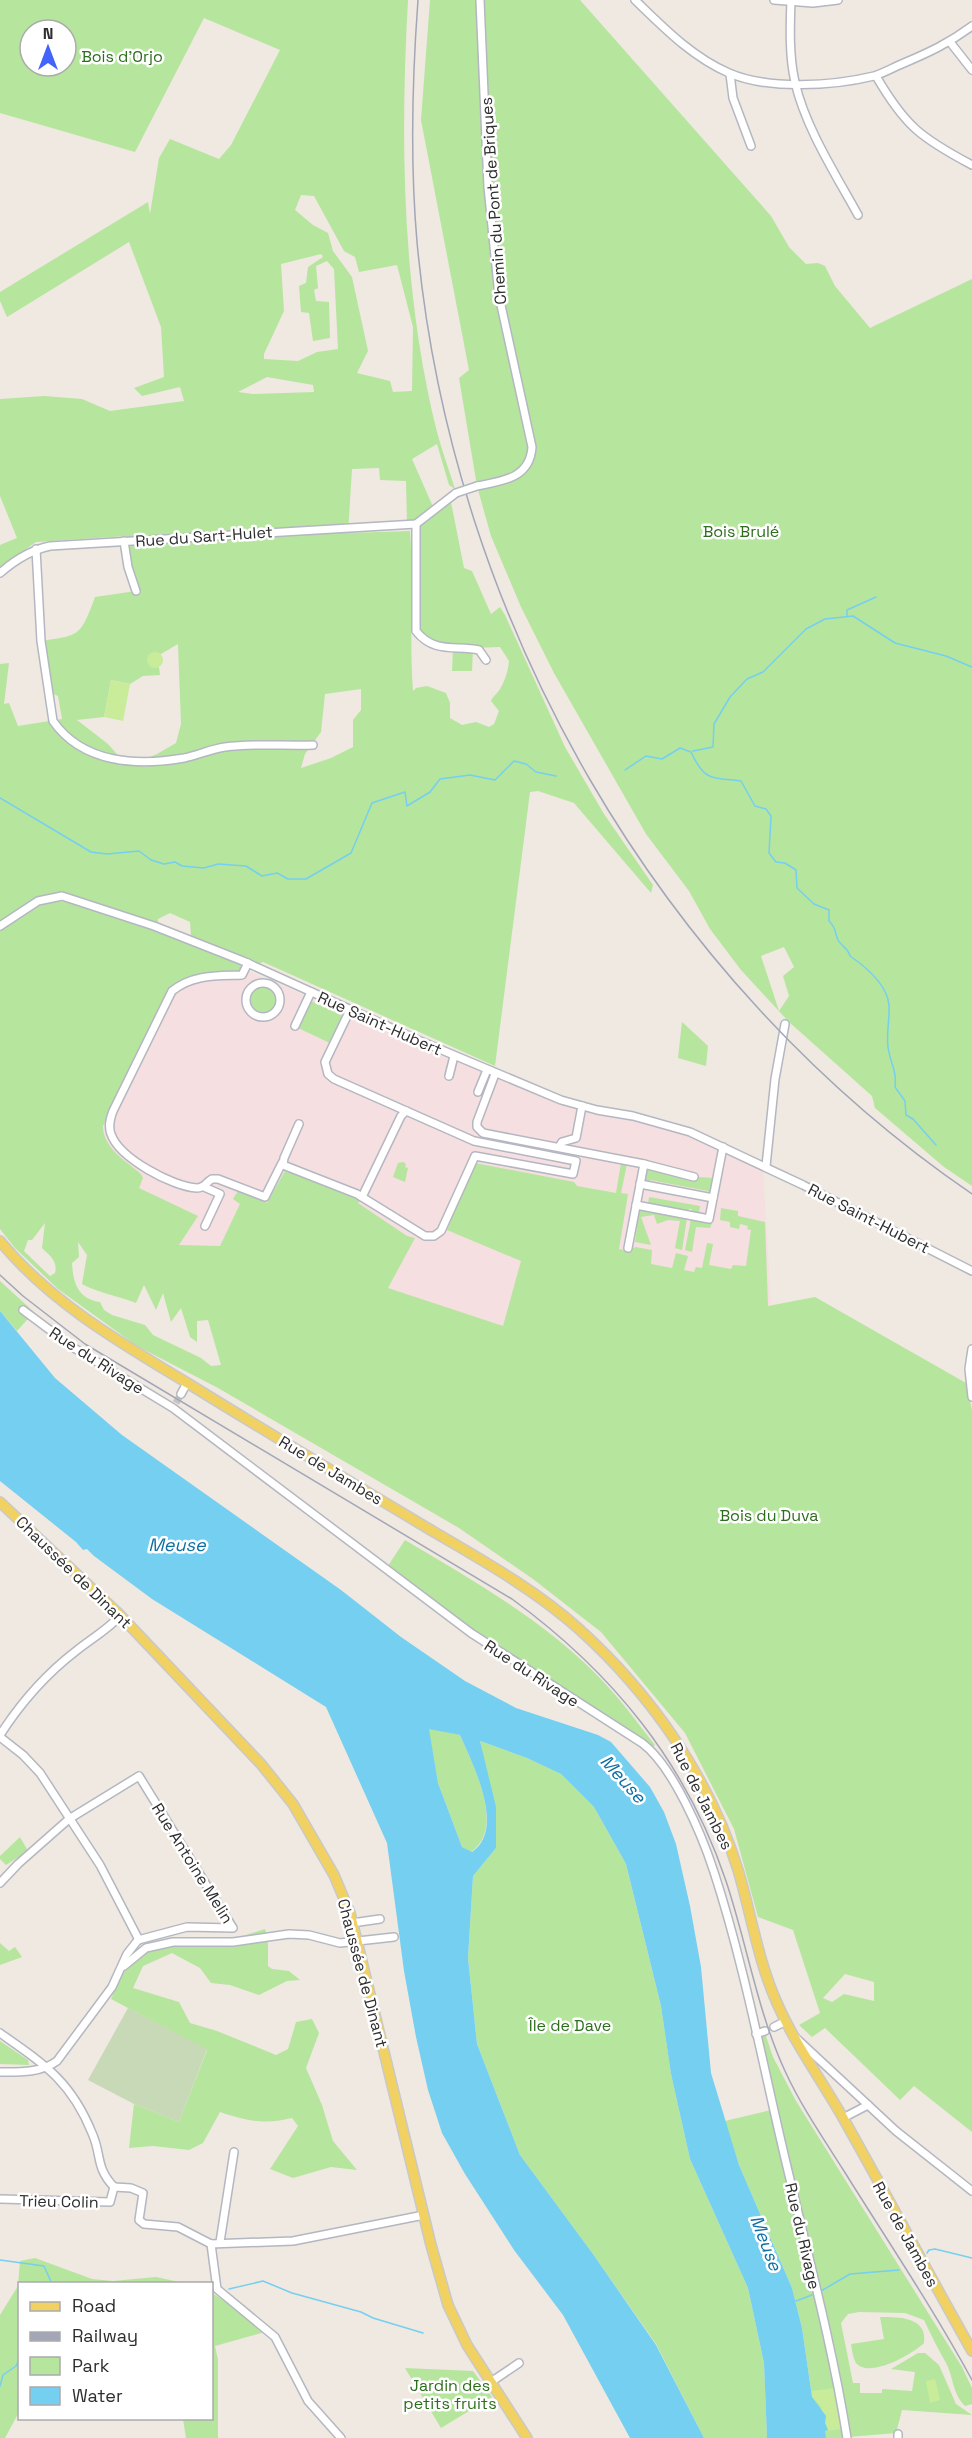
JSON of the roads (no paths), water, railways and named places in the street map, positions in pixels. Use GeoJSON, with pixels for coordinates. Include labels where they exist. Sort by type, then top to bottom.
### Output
{"type":"FeatureCollection","features":[{"type":"Feature","properties":{"kind":"main road","name":"Rue de Jambes"},"geometry":{"type":"LineString","coordinates":[[0,1241],[39,1281],[89,1322],[518,1583],[576,1626],[615,1664],[663,1722],[688,1761],[707,1797],[732,1851],[770,1985],[786,2021],[843,2118],[972,2351]]}},
{"type":"Feature","properties":{"kind":"main road","name":"Chaussée de Dinant"},"geometry":{"type":"LineString","coordinates":[[0,1502],[120,1616],[261,1764],[293,1804],[334,1875],[357,1941],[441,2283],[450,2310],[467,2345],[527,2438]]}},
{"type":"Feature","properties":{"kind":"street","name":"Chemin du Pont de Briques"},"geometry":{"type":"LineString","coordinates":[[416,524],[456,492],[511,478],[520,473],[529,461],[532,447],[499,296],[488,188],[480,0]]}},
{"type":"Feature","properties":{"kind":"street"},"geometry":{"type":"LineString","coordinates":[[635,0],[687,49],[730,74],[764,82],[831,82],[876,76],[950,42],[972,26]]}},
{"type":"Feature","properties":{"kind":"street"},"geometry":{"type":"LineString","coordinates":[[774,0],[813,3],[838,0]]}},
{"type":"Feature","properties":{"kind":"street"},"geometry":{"type":"LineString","coordinates":[[791,0],[790,43],[795,83],[818,142],[858,215]]}},
{"type":"Feature","properties":{"kind":"street"},"geometry":{"type":"LineString","coordinates":[[950,42],[972,70]]}},
{"type":"Feature","properties":{"kind":"street"},"geometry":{"type":"LineString","coordinates":[[730,74],[733,98],[751,146]]}},
{"type":"Feature","properties":{"kind":"street"},"geometry":{"type":"LineString","coordinates":[[876,76],[892,105],[913,129],[939,148],[972,165]]}},
{"type":"Feature","properties":{"kind":"street"},"geometry":{"type":"LineString","coordinates":[[416,524],[416,631],[423,638],[446,649],[479,650],[486,660]]}},
{"type":"Feature","properties":{"kind":"street","name":"Rue du Sart-Hulet"},"geometry":{"type":"LineString","coordinates":[[0,573],[13,562],[36,549],[124,541],[416,524]]}},
{"type":"Feature","properties":{"kind":"street"},"geometry":{"type":"LineString","coordinates":[[124,541],[128,567],[136,591]]}},
{"type":"Feature","properties":{"kind":"street"},"geometry":{"type":"LineString","coordinates":[[36,549],[41,640],[53,722],[61,732],[81,748],[97,755],[119,760],[148,762],[187,757],[226,747],[313,745]]}},
{"type":"Feature","properties":{"kind":"street","name":"Rue Saint-Hubert"},"geometry":{"type":"LineString","coordinates":[[0,926],[38,901],[62,896],[154,926],[248,963],[495,1074],[561,1100],[633,1116],[690,1132],[766,1166],[972,1271]]}},
{"type":"Feature","properties":{"kind":"street"},"geometry":{"type":"LineString","coordinates":[[248,963],[242,975],[199,976],[182,982],[172,991],[110,1120],[110,1128],[116,1144],[150,1173],[196,1188],[204,1186],[208,1181],[219,1179],[265,1197],[299,1124]]}},
{"type":"Feature","properties":{"kind":"street"},"geometry":{"type":"LineString","coordinates":[[269,983],[273,975]]}},
{"type":"Feature","properties":{"kind":"street"},"geometry":{"type":"LineString","coordinates":[[263,982],[269,983],[278,990],[279,1007],[272,1015],[261,1017],[255,1015],[247,1007],[246,995],[252,986],[263,982]]}},
{"type":"Feature","properties":{"kind":"street"},"geometry":{"type":"LineString","coordinates":[[295,1026],[311,992]]}},
{"type":"Feature","properties":{"kind":"street"},"geometry":{"type":"LineString","coordinates":[[350,1010],[325,1062],[328,1074],[334,1079],[468,1139],[576,1161],[573,1174],[475,1156]]}},
{"type":"Feature","properties":{"kind":"street"},"geometry":{"type":"LineString","coordinates":[[766,1166],[775,1079],[785,1024]]}},
{"type":"Feature","properties":{"kind":"street"},"geometry":{"type":"LineString","coordinates":[[449,1076],[454,1056]]}},
{"type":"Feature","properties":{"kind":"street"},"geometry":{"type":"LineString","coordinates":[[478,1092],[487,1070]]}},
{"type":"Feature","properties":{"kind":"street"},"geometry":{"type":"LineString","coordinates":[[468,1139],[477,1127],[495,1074]]}},
{"type":"Feature","properties":{"kind":"street"},"geometry":{"type":"LineString","coordinates":[[559,1147],[562,1142],[576,1138],[582,1106]]}},
{"type":"Feature","properties":{"kind":"street"},"geometry":{"type":"LineString","coordinates":[[362,1197],[401,1116],[406,1112]]}},
{"type":"Feature","properties":{"kind":"street"},"geometry":{"type":"LineString","coordinates":[[477,1127],[488,1134],[644,1164],[694,1177]]}},
{"type":"Feature","properties":{"kind":"street"},"geometry":{"type":"LineString","coordinates":[[282,1163],[286,1167],[310,1174],[362,1197],[416,1233],[434,1236],[441,1231],[481,1143],[488,1134]]}},
{"type":"Feature","properties":{"kind":"street"},"geometry":{"type":"LineString","coordinates":[[636,1205],[709,1219],[723,1147]]}},
{"type":"Feature","properties":{"kind":"street"},"geometry":{"type":"LineString","coordinates":[[628,1248],[644,1164]]}},
{"type":"Feature","properties":{"kind":"street"},"geometry":{"type":"LineString","coordinates":[[640,1184],[713,1198]]}},
{"type":"Feature","properties":{"kind":"street"},"geometry":{"type":"LineString","coordinates":[[204,1186],[220,1194],[205,1226]]}},
{"type":"Feature","properties":{"kind":"street","name":"Rue du Rivage"},"geometry":{"type":"LineString","coordinates":[[23,1310],[74,1348],[175,1406],[471,1633],[655,1754],[689,1812],[714,1871],[756,2034],[847,2438]]}},
{"type":"Feature","properties":{"kind":"street"},"geometry":{"type":"LineString","coordinates":[[972,1349],[969,1369],[972,1397]]}},
{"type":"Feature","properties":{"kind":"street"},"geometry":{"type":"LineString","coordinates":[[181,1394],[187,1383]]}},
{"type":"Feature","properties":{"kind":"street"},"geometry":{"type":"LineString","coordinates":[[0,2072],[35,2071],[49,2067],[57,2061],[107,1994],[127,1954],[139,1940],[100,1865],[40,1773],[0,1736],[19,1706],[75,1651],[109,1628],[120,1616]]}},
{"type":"Feature","properties":{"kind":"street","name":"Rue Antoine Melin"},"geometry":{"type":"LineString","coordinates":[[69,1819],[139,1776],[234,1928],[187,1927],[139,1940]]}},
{"type":"Feature","properties":{"kind":"street"},"geometry":{"type":"LineString","coordinates":[[0,1883],[69,1819]]}},
{"type":"Feature","properties":{"kind":"street"},"geometry":{"type":"LineString","coordinates":[[352,1923],[380,1919]]}},
{"type":"Feature","properties":{"kind":"street"},"geometry":{"type":"LineString","coordinates":[[120,1969],[146,1948],[173,1942],[233,1942],[289,1934],[309,1935],[340,1943],[394,1937]]}},
{"type":"Feature","properties":{"kind":"street"},"geometry":{"type":"LineString","coordinates":[[774,2027],[786,2021]]}},
{"type":"Feature","properties":{"kind":"street"},"geometry":{"type":"LineString","coordinates":[[756,2034],[765,2031]]}},
{"type":"Feature","properties":{"kind":"street"},"geometry":{"type":"LineString","coordinates":[[0,2033],[49,2067],[77,2101],[95,2140],[100,2170],[114,2187]]}},
{"type":"Feature","properties":{"kind":"street"},"geometry":{"type":"LineString","coordinates":[[795,2036],[896,2131],[972,2191]]}},
{"type":"Feature","properties":{"kind":"street"},"geometry":{"type":"LineString","coordinates":[[843,2118],[868,2105]]}},
{"type":"Feature","properties":{"kind":"street"},"geometry":{"type":"LineString","coordinates":[[220,2242],[234,2152]]}},
{"type":"Feature","properties":{"kind":"street","name":"Trieu Colin"},"geometry":{"type":"LineString","coordinates":[[0,2199],[110,2202],[114,2187],[131,2188],[143,2193],[139,2220],[144,2224],[178,2227],[211,2244]]}},
{"type":"Feature","properties":{"kind":"street"},"geometry":{"type":"LineString","coordinates":[[341,2438],[308,2401],[275,2337],[217,2289],[211,2244],[293,2241],[424,2215]]}},
{"type":"Feature","properties":{"kind":"street"},"geometry":{"type":"LineString","coordinates":[[491,2382],[519,2364]]}},
{"type":"Feature","properties":{"kind":"water","name":"Meuse"},"geometry":{"type":"Polygon","coordinates":[[[0,1311],[55,1378],[122,1435],[465,1681],[516,1708],[598,1735],[611,1742],[650,1787],[664,1812],[676,1844],[690,1906],[701,1967],[711,2073],[739,2165],[792,2288],[802,2328],[812,2397],[826,2416],[825,2423],[828,2430],[825,2431],[826,2438],[767,2438],[764,2363],[748,2288],[690,2159],[671,2074],[661,2006],[626,1864],[594,1807],[561,1774],[527,1758],[480,1741],[496,1807],[496,1848],[473,1876],[468,1958],[477,2044],[520,2155],[656,2345],[704,2438],[630,2438],[563,2315],[514,2250],[465,2174],[442,2133],[428,2090],[416,2037],[404,1971],[387,1843],[326,1707],[152,1599],[87,1549],[83,1550],[0,1481],[0,1311]],[[429,1729],[438,1783],[462,1847],[472,1852],[482,1842],[487,1813],[484,1796],[460,1735],[429,1729]]]}},
{"type":"Feature","properties":{"kind":"waterway"},"geometry":{"type":"LineString","coordinates":[[847,616],[847,610],[876,597]]}},
{"type":"Feature","properties":{"kind":"waterway"},"geometry":{"type":"LineString","coordinates":[[693,751],[713,747],[714,724],[730,697],[747,679],[763,672],[806,629],[825,619],[853,616],[895,643],[946,656],[972,667]]}},
{"type":"Feature","properties":{"kind":"waterway"},"geometry":{"type":"LineString","coordinates":[[625,770],[646,756],[662,759],[680,748],[691,752],[700,769],[710,776],[741,781],[755,806],[766,809],[771,816],[769,853],[776,862],[785,863],[796,870],[797,888],[814,904],[829,910],[829,921],[840,942],[850,956],[875,977],[884,990],[889,1005],[888,1042],[895,1087],[905,1101],[906,1115],[913,1119],[936,1145]]}},
{"type":"Feature","properties":{"kind":"waterway"},"geometry":{"type":"LineString","coordinates":[[0,798],[91,852],[107,854],[139,851],[151,860],[164,864],[175,862],[182,866],[204,868],[218,864],[246,866],[262,876],[277,873],[288,879],[306,879],[351,853],[372,803],[405,792],[407,806],[430,792],[440,779],[470,775],[495,780],[514,761],[526,764],[536,772],[556,776]]}},
{"type":"Feature","properties":{"kind":"waterway"},"geometry":{"type":"LineString","coordinates":[[927,2253],[935,2249],[972,2258]]}},
{"type":"Feature","properties":{"kind":"waterway"},"geometry":{"type":"LineString","coordinates":[[0,2260],[44,2266],[51,2282]]}},
{"type":"Feature","properties":{"kind":"waterway"},"geometry":{"type":"LineString","coordinates":[[821,2291],[850,2274],[899,2270]]}},
{"type":"Feature","properties":{"kind":"waterway"},"geometry":{"type":"LineString","coordinates":[[229,2289],[263,2281],[292,2293],[361,2312],[373,2318],[423,2333]]}},
{"type":"Feature","properties":{"kind":"waterway"},"geometry":{"type":"LineString","coordinates":[[796,2301],[812,2295]]}},
{"type":"Feature","properties":{"kind":"waterway"},"geometry":{"type":"LineString","coordinates":[[0,2386],[3,2375],[16,2366],[18,2362]]}},
{"type":"Feature","properties":{"kind":"tunnel"},"geometry":{"type":"LineString","coordinates":[[176,1403],[181,1394]]}},
{"type":"Feature","properties":{"kind":"railway"},"geometry":{"type":"LineString","coordinates":[[418,0],[414,61],[413,182],[417,242],[438,383],[474,520],[525,653],[590,780],[668,898],[758,1008],[859,1107],[972,1194]]}},
{"type":"Feature","properties":{"kind":"railway"},"geometry":{"type":"LineString","coordinates":[[0,1275],[23,1296],[85,1344],[512,1599],[582,1657],[613,1689],[642,1723],[667,1759],[690,1797],[709,1838],[726,1881],[767,2024],[791,2084],[926,2300],[972,2380]]}},
{"type":"Feature","properties":{"kind":"park label","name":"Bois d'Orjo"},"geometry":{"type":"Point","coordinates":[122,56]}},
{"type":"Feature","properties":{"kind":"park label","name":"Bois Brulé"},"geometry":{"type":"Point","coordinates":[741,531]}},
{"type":"Feature","properties":{"kind":"park label","name":"Bois du Duva"},"geometry":{"type":"Point","coordinates":[769,1515]}},
{"type":"Feature","properties":{"kind":"park label","name":"Île de Dave"},"geometry":{"type":"Point","coordinates":[570,2025]}},
{"type":"Feature","properties":{"kind":"park label","name":"Jardin des petits fruits"},"geometry":{"type":"Point","coordinates":[450,2394]}}]}
